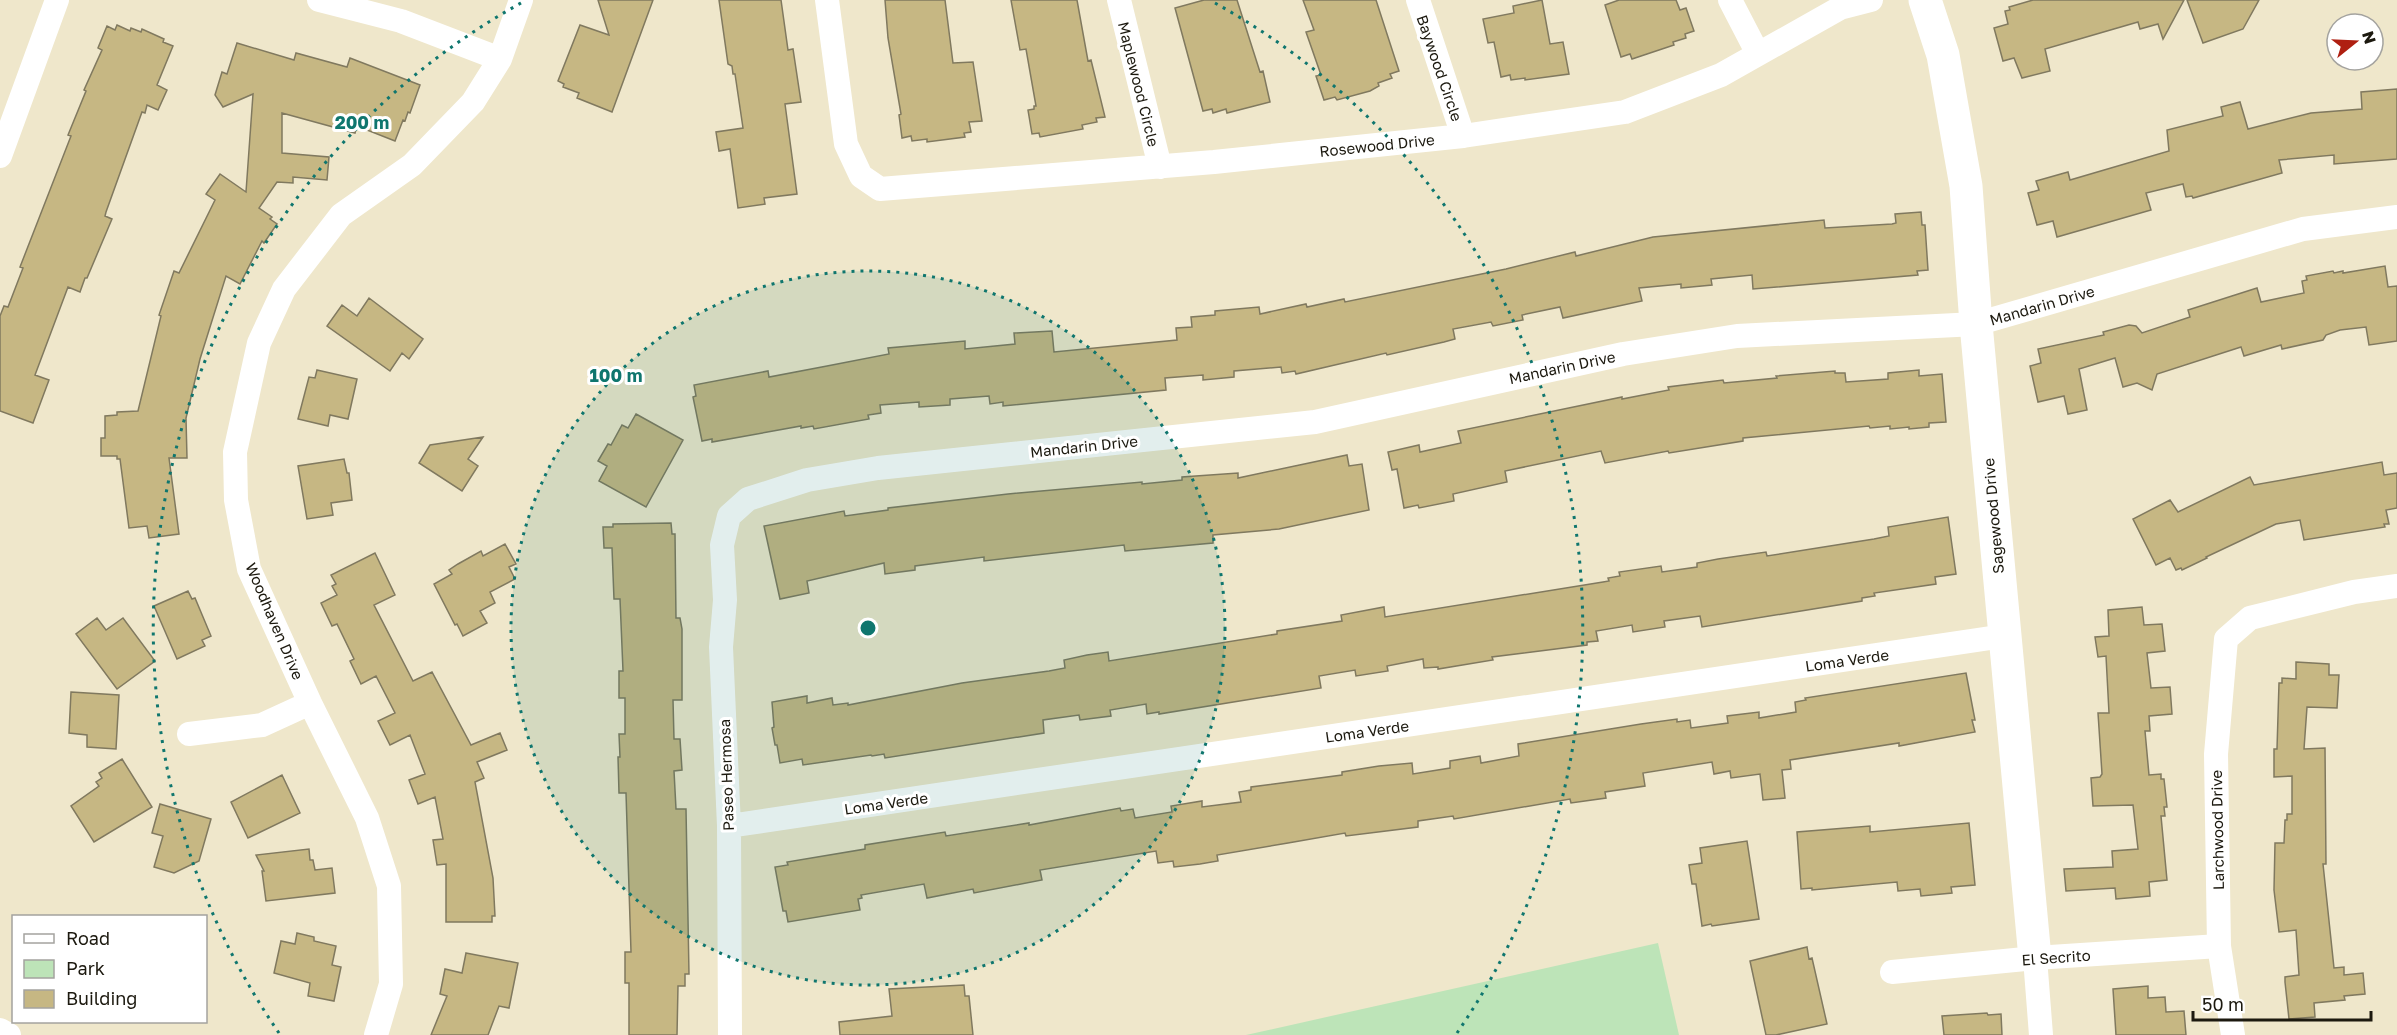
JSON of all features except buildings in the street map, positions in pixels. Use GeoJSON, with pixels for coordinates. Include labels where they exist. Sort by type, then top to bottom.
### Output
{"type":"FeatureCollection","features":[{"type":"Feature","properties":{"kind":"street"},"geometry":{"type":"LineString","coordinates":[[0,156],[57,0]]}},
{"type":"Feature","properties":{"kind":"street"},"geometry":{"type":"LineString","coordinates":[[319,0],[401,21],[500,59]]}},
{"type":"Feature","properties":{"kind":"street","name":"Woodhaven Drive"},"geometry":{"type":"LineString","coordinates":[[375,1035],[391,984],[389,886],[367,818],[310,703],[249,569],[236,500],[236,452],[259,343],[284,289],[341,214],[412,165],[473,102],[500,59],[521,0]]}},
{"type":"Feature","properties":{"kind":"street","name":"Rosewood Drive"},"geometry":{"type":"LineString","coordinates":[[827,0],[846,144],[861,176],[880,189],[1160,168],[1463,136],[1626,112],[1721,75],[1840,8],[1871,0]]}},
{"type":"Feature","properties":{"kind":"street","name":"Maplewood Circle"},"geometry":{"type":"LineString","coordinates":[[1119,0],[1160,168]]}},
{"type":"Feature","properties":{"kind":"street","name":"Baywood Circle"},"geometry":{"type":"LineString","coordinates":[[1418,0],[1463,136]]}},
{"type":"Feature","properties":{"kind":"street"},"geometry":{"type":"LineString","coordinates":[[1730,0],[1758,54]]}},
{"type":"Feature","properties":{"kind":"street","name":"Sagewood Drive"},"geometry":{"type":"LineString","coordinates":[[1925,0],[1943,55],[1966,186],[1976,324],[2041,1035]]}},
{"type":"Feature","properties":{"kind":"street","name":"Mandarin Drive"},"geometry":{"type":"LineString","coordinates":[[729,516],[748,499],[788,486],[807,480],[878,468],[1315,422],[1623,354],[1737,336],[1976,324],[2303,229],[2397,217]]}},
{"type":"Feature","properties":{"kind":"street","name":"Paseo Hermosa"},"geometry":{"type":"LineString","coordinates":[[729,516],[722,545],[725,600],[721,647],[729,826],[730,1035]]}},
{"type":"Feature","properties":{"kind":"street","name":"Larchwood Drive"},"geometry":{"type":"LineString","coordinates":[[2233,1035],[2219,946],[2216,754],[2226,639],[2250,618],[2354,592],[2397,586]]}},
{"type":"Feature","properties":{"kind":"street","name":"Loma Verde"},"geometry":{"type":"LineString","coordinates":[[729,826],[2004,636]]}},
{"type":"Feature","properties":{"kind":"street"},"geometry":{"type":"LineString","coordinates":[[189,734],[262,725],[310,703]]}},
{"type":"Feature","properties":{"kind":"street","name":"El Secrito"},"geometry":{"type":"LineString","coordinates":[[1892,972],[2035,958],[2219,946]]}},
{"type":"Feature","properties":{"kind":"street"},"geometry":{"type":"LineString","coordinates":[[0,1030],[9,1035]]}},
{"type":"Feature","properties":{"kind":"green space"},"geometry":{"type":"Polygon","coordinates":[[[1658,943],[1679,1035],[1246,1035],[1658,943]]]}}]}
